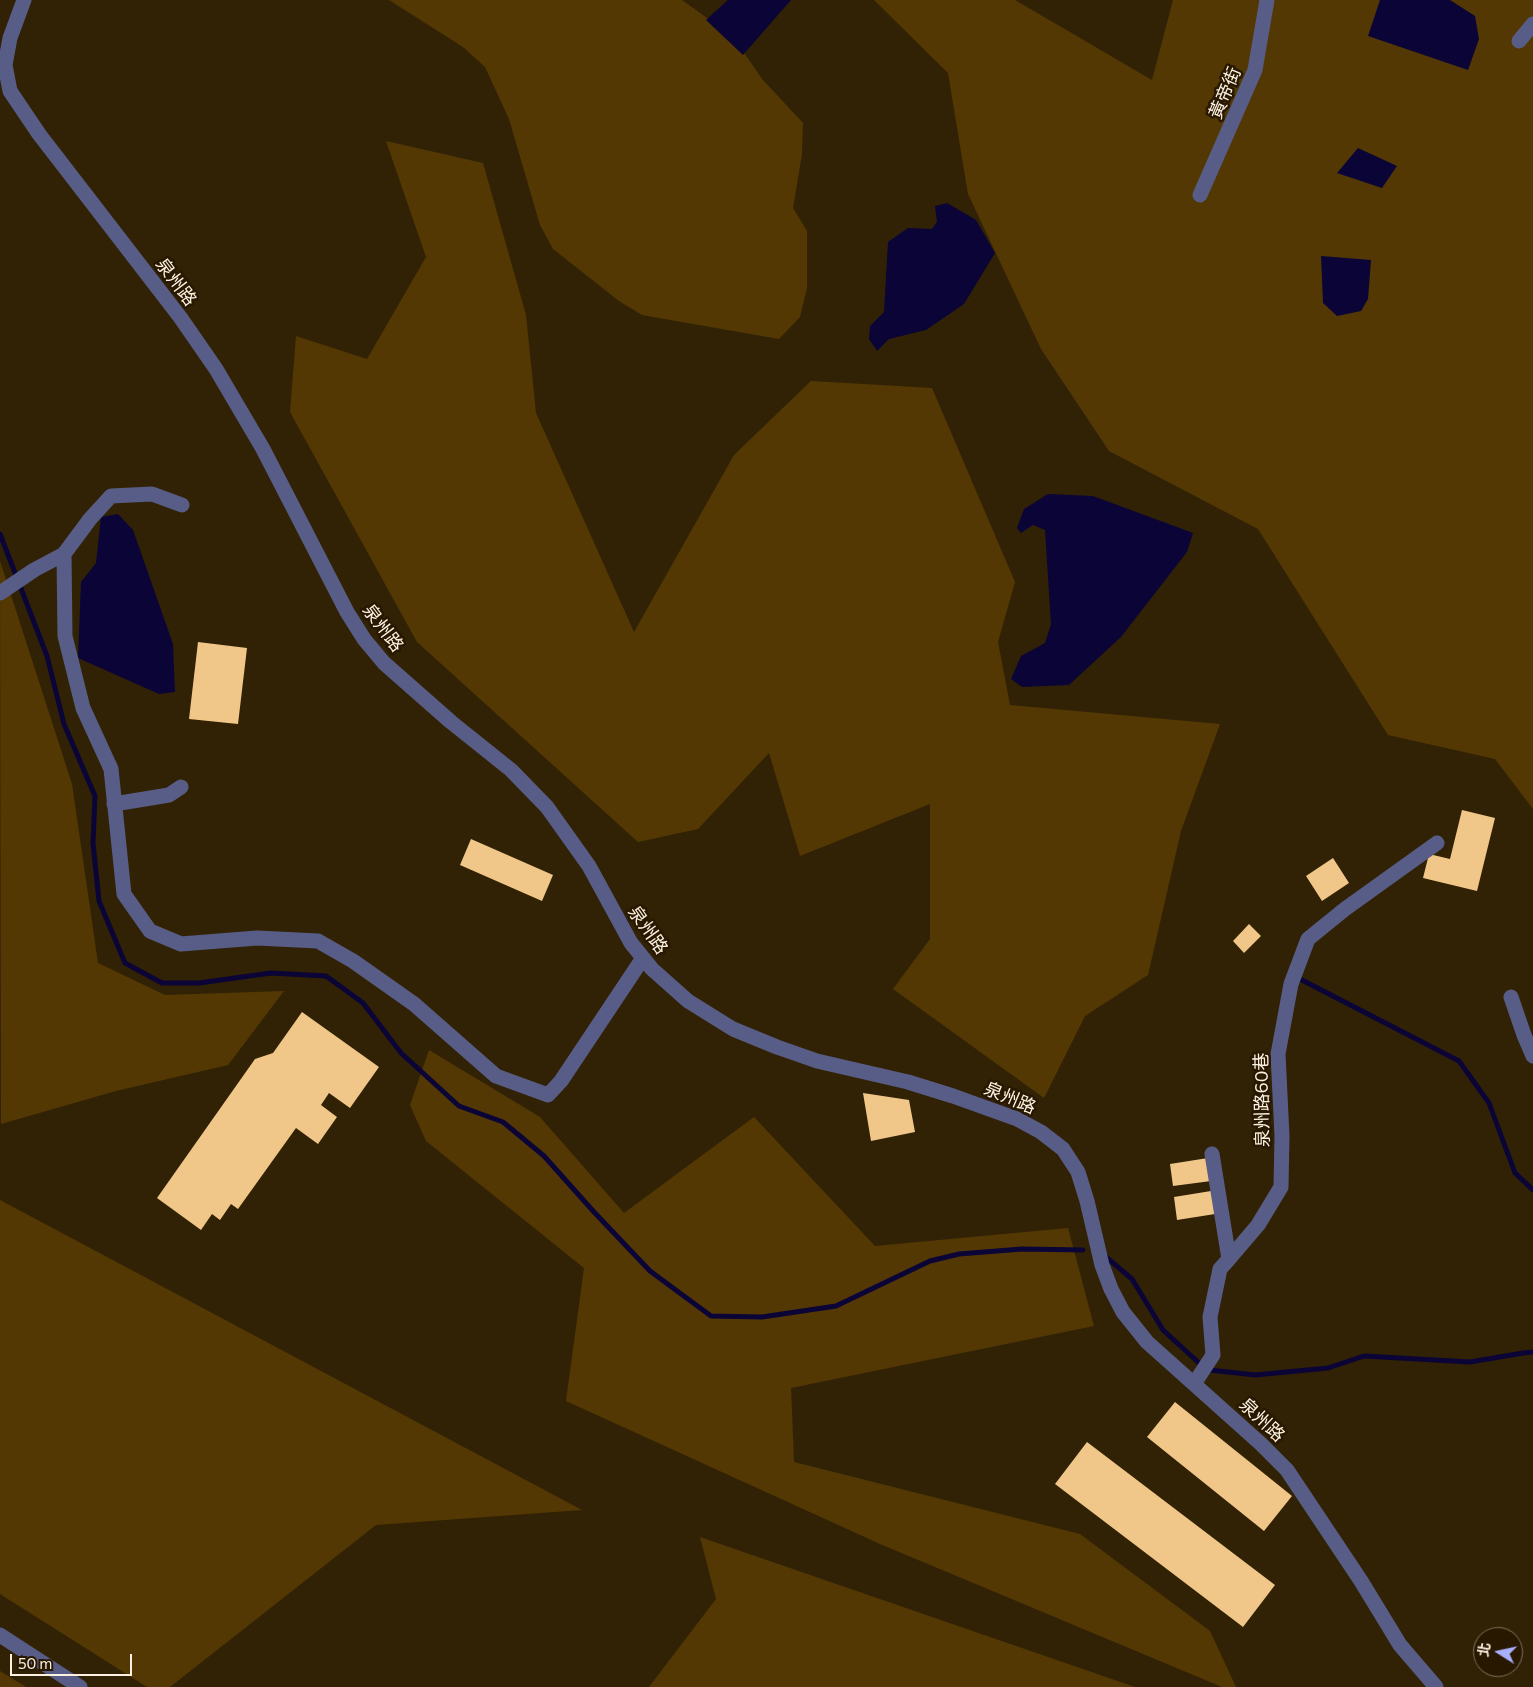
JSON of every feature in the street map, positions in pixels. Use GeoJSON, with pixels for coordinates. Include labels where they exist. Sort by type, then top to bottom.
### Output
{"type":"FeatureCollection","features":[{"type":"Feature","properties":{"kind":"street","name":"泉州路"},"geometry":{"type":"LineString","coordinates":[[24,0],[10,38],[5,65],[10,91],[39,134],[180,317],[216,369],[263,449],[347,612],[364,640],[384,663],[450,722],[511,770],[548,807],[588,866],[631,943],[670,986],[688,1001],[733,1028],[777,1047],[817,1061],[908,1082],[1017,1118],[1041,1132],[1063,1149],[1078,1172],[1102,1265],[1122,1312],[1147,1342],[1261,1444],[1287,1470],[1348,1561],[1400,1645],[1436,1687]]}},
{"type":"Feature","properties":{"kind":"street","name":"黃帝街"},"geometry":{"type":"LineString","coordinates":[[1200,195],[1255,70],[1267,0]]}},
{"type":"Feature","properties":{"kind":"street"},"geometry":{"type":"LineString","coordinates":[[1519,41],[1533,24]]}},
{"type":"Feature","properties":{"kind":"street"},"geometry":{"type":"LineString","coordinates":[[4,590],[26,575],[64,554],[90,518],[111,496],[152,494],[182,506]]}},
{"type":"Feature","properties":{"kind":"street"},"geometry":{"type":"LineString","coordinates":[[64,554],[65,636],[82,708],[111,769],[124,894],[150,931],[181,944],[256,938],[318,941],[353,961],[414,1004],[496,1076],[548,1095],[561,1082],[643,958]]}},
{"type":"Feature","properties":{"kind":"street"},"geometry":{"type":"LineString","coordinates":[[114,804],[169,795],[180,787]]}},
{"type":"Feature","properties":{"kind":"street","name":"泉州路60巷"},"geometry":{"type":"LineString","coordinates":[[1194,1384],[1213,1355],[1210,1317],[1220,1269],[1258,1225],[1282,1187],[1282,1136],[1278,1054],[1291,984],[1308,939],[1344,909],[1437,843]]}},
{"type":"Feature","properties":{"kind":"street"},"geometry":{"type":"LineString","coordinates":[[1511,997],[1533,1056]]}},
{"type":"Feature","properties":{"kind":"street"},"geometry":{"type":"LineString","coordinates":[[1212,1154],[1229,1259]]}},
{"type":"Feature","properties":{"kind":"street"},"geometry":{"type":"LineString","coordinates":[[0,1635],[80,1687]]}},
{"type":"Feature","properties":{"kind":"shaded area"},"geometry":{"type":"Polygon","coordinates":[[[389,0],[682,0],[732,36],[763,80],[803,123],[802,154],[793,208],[807,231],[807,288],[800,317],[779,339],[642,315],[619,301],[553,249],[540,225],[509,119],[485,67],[463,47],[389,0]]]}},
{"type":"Feature","properties":{"kind":"shaded area"},"geometry":{"type":"Polygon","coordinates":[[[728,0],[791,0],[743,55],[706,20],[728,0]]]}},
{"type":"Feature","properties":{"kind":"shaded area"},"geometry":{"type":"Polygon","coordinates":[[[874,0],[1015,0],[1152,80],[1173,0],[1533,0],[1533,809],[1495,759],[1388,735],[1258,529],[1109,451],[1041,349],[968,194],[948,73],[874,0]]]}},
{"type":"Feature","properties":{"kind":"shaded area"},"geometry":{"type":"Polygon","coordinates":[[[1380,0],[1450,0],[1475,16],[1479,39],[1468,70],[1368,36],[1380,0]]]}},
{"type":"Feature","properties":{"kind":"shaded area"},"geometry":{"type":"Polygon","coordinates":[[[386,141],[483,163],[526,315],[536,413],[634,632],[734,455],[811,381],[932,388],[1015,582],[998,642],[1010,705],[1220,724],[1181,831],[1148,975],[1085,1016],[1044,1098],[893,989],[930,939],[930,804],[800,856],[769,753],[698,829],[638,842],[417,642],[290,412],[296,336],[367,359],[426,257],[386,141]]]}},
{"type":"Feature","properties":{"kind":"shaded area"},"geometry":{"type":"Polygon","coordinates":[[[1358,148],[1397,166],[1382,188],[1337,173],[1358,148]]]}},
{"type":"Feature","properties":{"kind":"shaded area"},"geometry":{"type":"Polygon","coordinates":[[[947,203],[976,220],[995,253],[964,304],[926,330],[889,339],[877,351],[869,339],[870,326],[884,312],[888,242],[908,228],[932,229],[937,222],[935,206],[947,203]]]}},
{"type":"Feature","properties":{"kind":"shaded area"},"geometry":{"type":"Polygon","coordinates":[[[1321,256],[1371,260],[1368,299],[1361,311],[1337,316],[1323,303],[1321,256]]]}},
{"type":"Feature","properties":{"kind":"shaded area"},"geometry":{"type":"Polygon","coordinates":[[[1048,494],[1093,496],[1193,533],[1187,552],[1121,637],[1069,685],[1022,687],[1011,679],[1021,656],[1045,643],[1051,624],[1045,530],[1033,525],[1021,533],[1017,528],[1024,509],[1048,494]]]}},
{"type":"Feature","properties":{"kind":"shaded area"},"geometry":{"type":"Polygon","coordinates":[[[118,514],[133,530],[173,644],[175,692],[159,694],[78,658],[81,582],[96,563],[101,517],[118,514]]]}},
{"type":"Feature","properties":{"kind":"shaded area"},"geometry":{"type":"Polygon","coordinates":[[[0,561],[72,784],[98,963],[165,995],[284,991],[228,1065],[116,1091],[1,1124],[0,561]]]}},
{"type":"Feature","properties":{"kind":"shaded area"},"geometry":{"type":"Polygon","coordinates":[[[429,1050],[540,1117],[624,1213],[754,1117],[875,1246],[1068,1228],[1094,1326],[791,1388],[794,1462],[1080,1534],[1210,1631],[1236,1687],[1222,1687],[880,1544],[566,1401],[584,1268],[426,1141],[410,1105],[429,1050]]]}},
{"type":"Feature","properties":{"kind":"shaded area"},"geometry":{"type":"Polygon","coordinates":[[[0,1200],[582,1510],[376,1525],[170,1687],[147,1687],[0,1594],[0,1200]]]}},
{"type":"Feature","properties":{"kind":"shaded area"},"geometry":{"type":"Polygon","coordinates":[[[700,1537],[1135,1687],[649,1687],[716,1599],[700,1537]]]}},
{"type":"Feature","properties":{"kind":"shaded area"},"geometry":{"type":"Polygon","coordinates":[[[0,1671],[26,1687],[0,1687],[0,1671]]]}},
{"type":"Feature","properties":{"kind":"building"},"geometry":{"type":"Polygon","coordinates":[[[198,642],[247,648],[238,724],[189,719],[198,642]]]}},
{"type":"Feature","properties":{"kind":"building"},"geometry":{"type":"Polygon","coordinates":[[[1462,810],[1495,818],[1477,891],[1423,878],[1429,854],[1450,859],[1462,810]]]}},
{"type":"Feature","properties":{"kind":"building"},"geometry":{"type":"Polygon","coordinates":[[[471,839],[553,875],[542,901],[460,865],[471,839]]]}},
{"type":"Feature","properties":{"kind":"building"},"geometry":{"type":"Polygon","coordinates":[[[1333,858],[1349,883],[1322,901],[1306,876],[1333,858]]]}},
{"type":"Feature","properties":{"kind":"building"},"geometry":{"type":"Polygon","coordinates":[[[1249,924],[1261,936],[1244,953],[1233,941],[1249,924]]]}},
{"type":"Feature","properties":{"kind":"building"},"geometry":{"type":"Polygon","coordinates":[[[302,1012],[379,1067],[350,1108],[329,1093],[321,1105],[337,1117],[318,1144],[296,1128],[238,1209],[231,1204],[220,1220],[212,1214],[201,1230],[157,1198],[255,1059],[273,1053],[302,1012]]]}},
{"type":"Feature","properties":{"kind":"building"},"geometry":{"type":"Polygon","coordinates":[[[863,1093],[909,1100],[915,1132],[871,1141],[863,1093]]]}},
{"type":"Feature","properties":{"kind":"building"},"geometry":{"type":"Polygon","coordinates":[[[1208,1158],[1211,1181],[1173,1186],[1170,1164],[1208,1158]]]}},
{"type":"Feature","properties":{"kind":"building"},"geometry":{"type":"Polygon","coordinates":[[[1211,1191],[1215,1214],[1177,1220],[1174,1197],[1211,1191]]]}},
{"type":"Feature","properties":{"kind":"building"},"geometry":{"type":"Polygon","coordinates":[[[1175,1402],[1292,1496],[1264,1531],[1147,1437],[1175,1402]]]}},
{"type":"Feature","properties":{"kind":"building"},"geometry":{"type":"Polygon","coordinates":[[[1087,1442],[1275,1585],[1243,1627],[1055,1484],[1087,1442]]]}},
{"type":"Feature","properties":{"kind":"waterway"},"geometry":{"type":"LineString","coordinates":[[0,534],[47,656],[64,724],[95,796],[93,843],[99,901],[125,963],[162,983],[199,983],[271,973],[326,976],[363,1003],[401,1053],[459,1106],[503,1122],[544,1156],[650,1271],[711,1316],[762,1317],[836,1306],[930,1261],[959,1254],[1022,1249],[1083,1250]]}},
{"type":"Feature","properties":{"kind":"waterway"},"geometry":{"type":"LineString","coordinates":[[1298,978],[1459,1061],[1489,1103],[1515,1173],[1533,1190]]}},
{"type":"Feature","properties":{"kind":"waterway"},"geometry":{"type":"LineString","coordinates":[[1106,1257],[1132,1279],[1163,1330],[1199,1363]]}},
{"type":"Feature","properties":{"kind":"waterway"},"geometry":{"type":"LineString","coordinates":[[1210,1370],[1255,1375],[1328,1368],[1364,1356],[1470,1362],[1533,1352]]}}]}
